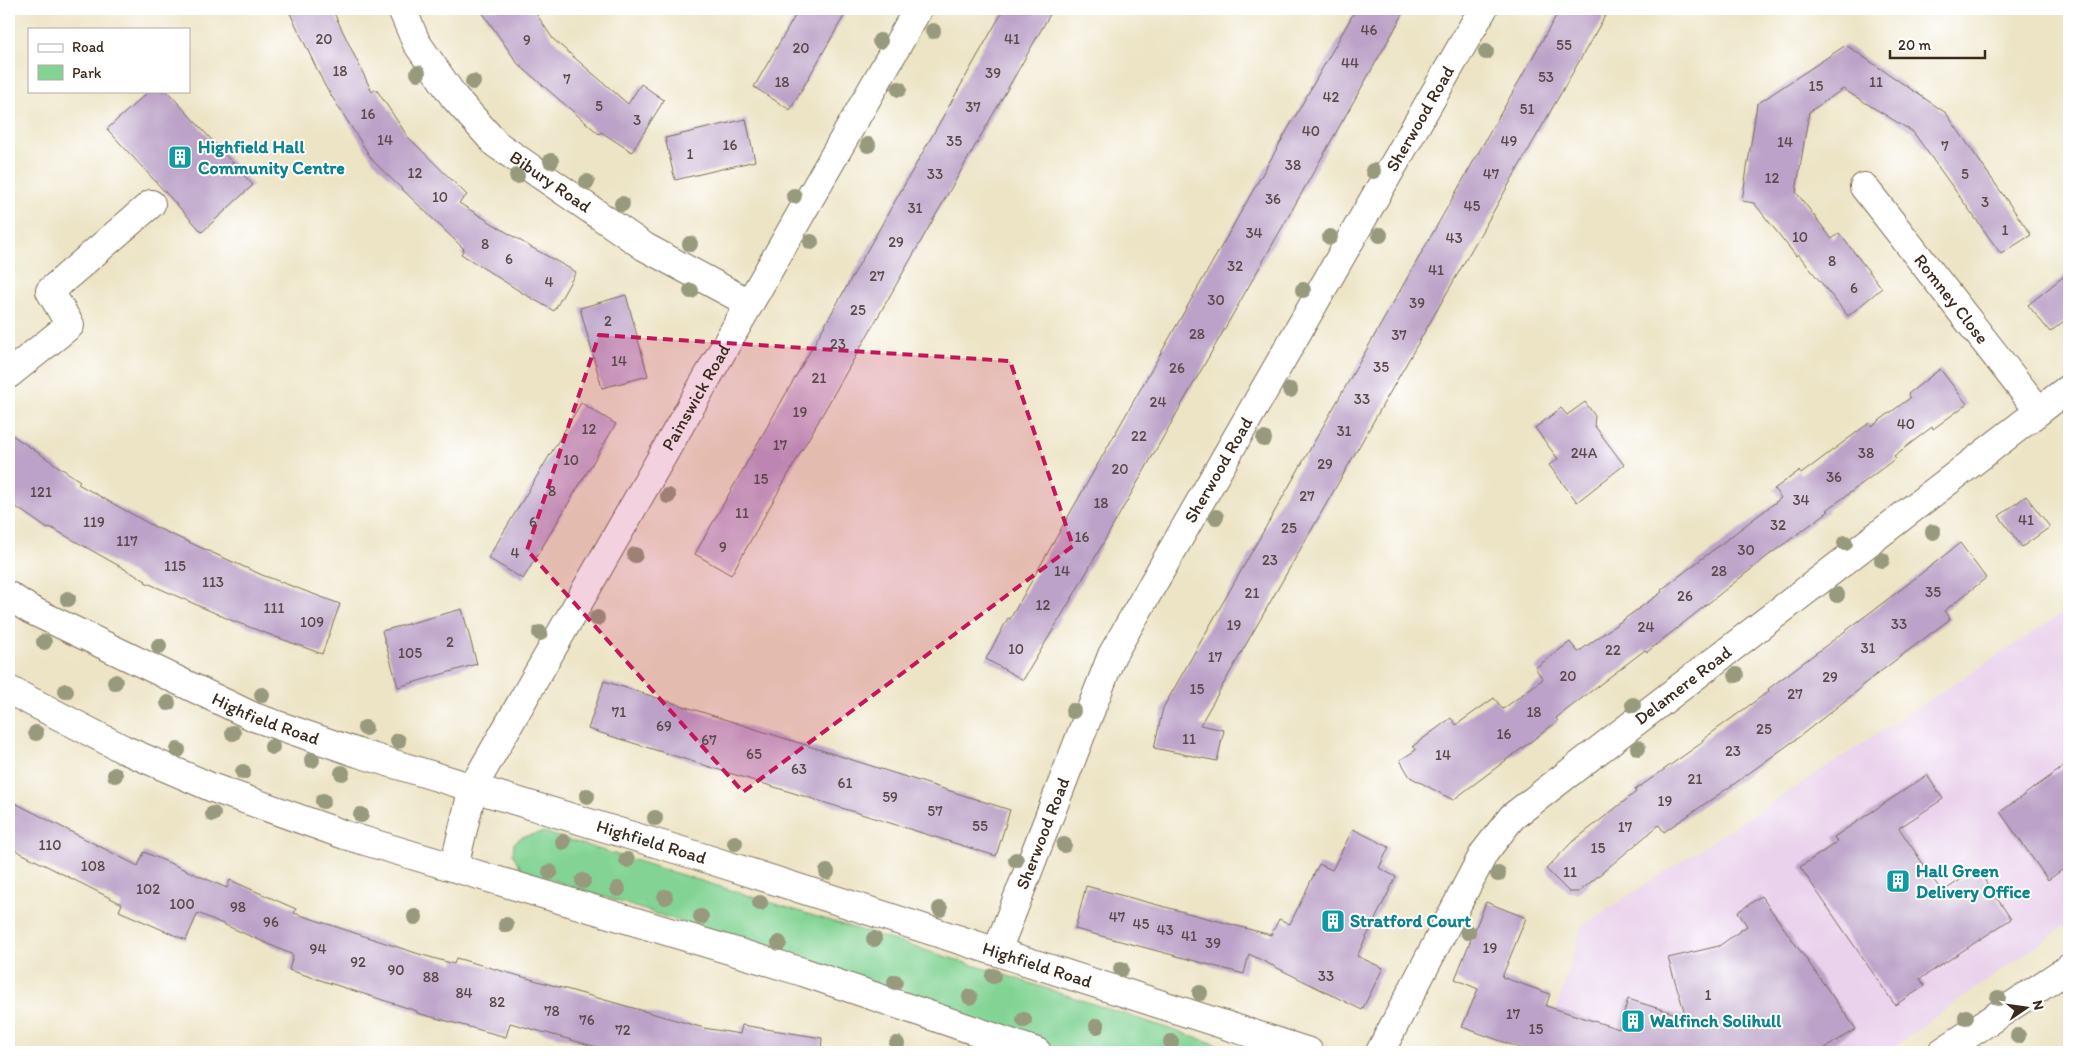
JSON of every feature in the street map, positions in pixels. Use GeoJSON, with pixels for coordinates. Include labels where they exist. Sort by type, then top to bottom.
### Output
{"type":"FeatureCollection","features":[{"type":"Feature","properties":{"kind":"main road","name":"Bibury Road"},"geometry":{"type":"LineString","coordinates":[[402,9],[416,42],[454,97],[496,144],[645,247],[749,303]]}},
{"type":"Feature","properties":{"kind":"main road","name":"Painswick Road"},"geometry":{"type":"LineString","coordinates":[[454,867],[473,787],[918,9]]}},
{"type":"Feature","properties":{"kind":"main road","name":"Sherwood Road"},"geometry":{"type":"LineString","coordinates":[[997,951],[1112,655],[1484,9]]}},
{"type":"Feature","properties":{"kind":"main road","name":"Romney Close"},"geometry":{"type":"LineString","coordinates":[[1864,187],[2039,411]]}},
{"type":"Feature","properties":{"kind":"main road"},"geometry":{"type":"LineString","coordinates":[[9,374],[70,325],[50,291],[151,204]]}},
{"type":"Feature","properties":{"kind":"main road","name":"Delamere Road"},"geometry":{"type":"LineString","coordinates":[[1380,1052],[1484,853],[1512,817],[2069,388]]}},
{"type":"Feature","properties":{"kind":"main road","name":"Highfield Road"},"geometry":{"type":"LineString","coordinates":[[9,596],[31,610],[254,717],[358,753],[695,855],[1309,1052]]}},
{"type":"Feature","properties":{"kind":"main road"},"geometry":{"type":"LineString","coordinates":[[9,690],[123,750],[213,788],[345,836],[803,972],[1037,1052]]}},
{"type":"Feature","properties":{"kind":"main road"},"geometry":{"type":"LineString","coordinates":[[1942,1052],[2069,968]]}},
{"type":"Feature","properties":{"kind":"highlighted area"},"geometry":{"type":"Polygon","coordinates":[[[599,335],[1010,361],[1073,546],[743,792],[527,550],[599,335]]]}},
{"type":"Feature","properties":{"kind":"shaded area"},"geometry":{"type":"Polygon","coordinates":[[[2069,609],[2069,923],[1886,1052],[1544,1052],[1582,926],[2069,609]]]}},
{"type":"Feature","properties":{"kind":"green space"},"geometry":{"type":"Polygon","coordinates":[[[543,832],[1002,974],[1240,1052],[1064,1052],[807,963],[522,870],[513,855],[514,843],[522,837],[543,832]]]}},
{"type":"Feature","properties":{"kind":"building"},"geometry":{"type":"Polygon","coordinates":[[[288,9],[332,9],[372,92],[376,89],[408,137],[467,195],[459,203],[576,272],[554,311],[461,254],[464,249],[373,161],[325,86],[288,9]]]}},
{"type":"Feature","properties":{"kind":"building"},"geometry":{"type":"Polygon","coordinates":[[[480,9],[533,9],[553,39],[628,104],[641,84],[664,100],[632,152],[601,132],[599,134],[518,64],[480,9]]]}},
{"type":"Feature","properties":{"kind":"building"},"geometry":{"type":"Polygon","coordinates":[[[799,9],[848,9],[790,110],[754,87],[799,9]]]}},
{"type":"Feature","properties":{"kind":"building"},"geometry":{"type":"Polygon","coordinates":[[[1004,9],[1053,9],[731,575],[695,554],[1004,9]]]}},
{"type":"Feature","properties":{"kind":"building"},"geometry":{"type":"Polygon","coordinates":[[[1356,9],[1406,9],[1072,598],[1023,680],[986,659],[1356,9]]]}},
{"type":"Feature","properties":{"kind":"building"},"geometry":{"type":"Polygon","coordinates":[[[1560,9],[1609,9],[1200,725],[1224,730],[1217,761],[1154,748],[1163,708],[1560,9]]]}},
{"type":"Feature","properties":{"kind":"building"},"geometry":{"type":"Polygon","coordinates":[[[1846,45],[1946,113],[2031,235],[2001,254],[1913,132],[1843,89],[1809,112],[1796,192],[1832,239],[1839,233],[1882,288],[1848,316],[1798,254],[1796,256],[1754,203],[1742,201],[1757,104],[1846,45]]]}},
{"type":"Feature","properties":{"kind":"building","name":"Highfield Hall Community Centre"},"geometry":{"type":"Polygon","coordinates":[[[148,92],[168,92],[253,185],[202,232],[107,129],[148,92]]]}},
{"type":"Feature","properties":{"kind":"building"},"geometry":{"type":"Polygon","coordinates":[[[746,119],[755,161],[675,180],[665,138],[746,119]]]}},
{"type":"Feature","properties":{"kind":"building"},"geometry":{"type":"Polygon","coordinates":[[[2069,272],[2069,317],[2050,332],[2028,305],[2069,272]]]}},
{"type":"Feature","properties":{"kind":"building"},"geometry":{"type":"Polygon","coordinates":[[[626,295],[648,376],[602,388],[580,308],[626,295]]]}},
{"type":"Feature","properties":{"kind":"building"},"geometry":{"type":"Polygon","coordinates":[[[1940,369],[1967,404],[1933,429],[1932,427],[1894,456],[1896,458],[1827,510],[1829,511],[1769,555],[1647,652],[1645,650],[1556,718],[1558,721],[1453,800],[1410,777],[1400,760],[1416,750],[1413,746],[1451,718],[1456,725],[1494,698],[1503,709],[1543,679],[1535,668],[1570,642],[1578,652],[1662,592],[1661,590],[1781,498],[1774,489],[1799,471],[1801,474],[1869,423],[1872,426],[1910,398],[1908,394],[1940,369]]]}},
{"type":"Feature","properties":{"kind":"building"},"geometry":{"type":"Polygon","coordinates":[[[1585,402],[1595,416],[1594,425],[1624,465],[1577,502],[1549,465],[1558,459],[1535,428],[1561,408],[1567,415],[1585,402]]]}},
{"type":"Feature","properties":{"kind":"building"},"geometry":{"type":"Polygon","coordinates":[[[581,403],[616,424],[523,579],[488,558],[581,403]]]}},
{"type":"Feature","properties":{"kind":"building"},"geometry":{"type":"Polygon","coordinates":[[[9,433],[80,481],[78,484],[155,527],[262,575],[340,604],[322,654],[233,621],[145,582],[50,527],[48,529],[9,502],[9,433]]]}},
{"type":"Feature","properties":{"kind":"building"},"geometry":{"type":"Polygon","coordinates":[[[2026,496],[2050,527],[2022,547],[1999,516],[2026,496]]]}},
{"type":"Feature","properties":{"kind":"building"},"geometry":{"type":"Polygon","coordinates":[[[1960,543],[1986,578],[1944,611],[1950,619],[1860,687],[1795,740],[1734,784],[1664,832],[1659,825],[1579,892],[1569,892],[1546,869],[1571,843],[1636,792],[1635,790],[1703,742],[1702,740],[1769,691],[1768,689],[1960,543]]]}},
{"type":"Feature","properties":{"kind":"building"},"geometry":{"type":"Polygon","coordinates":[[[462,609],[477,664],[398,687],[382,631],[462,609]]]}},
{"type":"Feature","properties":{"kind":"building"},"geometry":{"type":"Polygon","coordinates":[[[604,681],[1010,810],[996,856],[588,729],[604,681]]]}},
{"type":"Feature","properties":{"kind":"building"},"geometry":{"type":"Polygon","coordinates":[[[2069,763],[2069,865],[2048,880],[2000,812],[2069,763]]]}},
{"type":"Feature","properties":{"kind":"building","name":"Hall Green Delivery Office"},"geometry":{"type":"Polygon","coordinates":[[[1927,775],[1943,799],[1899,828],[1942,892],[1977,869],[2011,919],[1920,979],[1925,986],[1895,1005],[1800,867],[1837,842],[1834,837],[1927,775]]]}},
{"type":"Feature","properties":{"kind":"building"},"geometry":{"type":"Polygon","coordinates":[[[9,800],[138,866],[144,852],[227,888],[230,880],[296,909],[294,913],[419,954],[454,964],[456,958],[704,1028],[740,1034],[742,1025],[822,1038],[821,1052],[615,1052],[510,1023],[506,1037],[417,1013],[417,1011],[289,970],[293,955],[198,913],[186,940],[119,911],[122,904],[9,847],[9,800]]]}},
{"type":"Feature","properties":{"kind":"building","name":"Stratford Court"},"geometry":{"type":"Polygon","coordinates":[[[1353,829],[1389,847],[1379,868],[1396,877],[1357,956],[1383,968],[1362,1010],[1249,954],[1244,974],[1075,929],[1086,886],[1271,935],[1279,919],[1290,924],[1319,864],[1332,870],[1353,829]]]}},
{"type":"Feature","properties":{"kind":"building"},"geometry":{"type":"Polygon","coordinates":[[[1761,896],[1856,1029],[1819,1052],[1531,1052],[1462,1027],[1478,989],[1455,979],[1486,902],[1526,918],[1502,977],[1550,994],[1546,1006],[1619,1029],[1628,999],[1686,1017],[1668,958],[1719,946],[1747,926],[1738,912],[1761,896]]]}},
{"type":"Feature","properties":{"kind":"place","name":"Highfield Hall Community Centre"},"geometry":{"type":"Point","coordinates":[180,157]}},
{"type":"Feature","properties":{"kind":"place","name":"Hall Green Delivery Office"},"geometry":{"type":"Point","coordinates":[1898,881]}},
{"type":"Feature","properties":{"kind":"place","name":"Stratford Court"},"geometry":{"type":"Point","coordinates":[1333,921]}},
{"type":"Feature","properties":{"kind":"place","name":"Walfinch Solihull"},"geometry":{"type":"Point","coordinates":[1633,1021]}}]}
